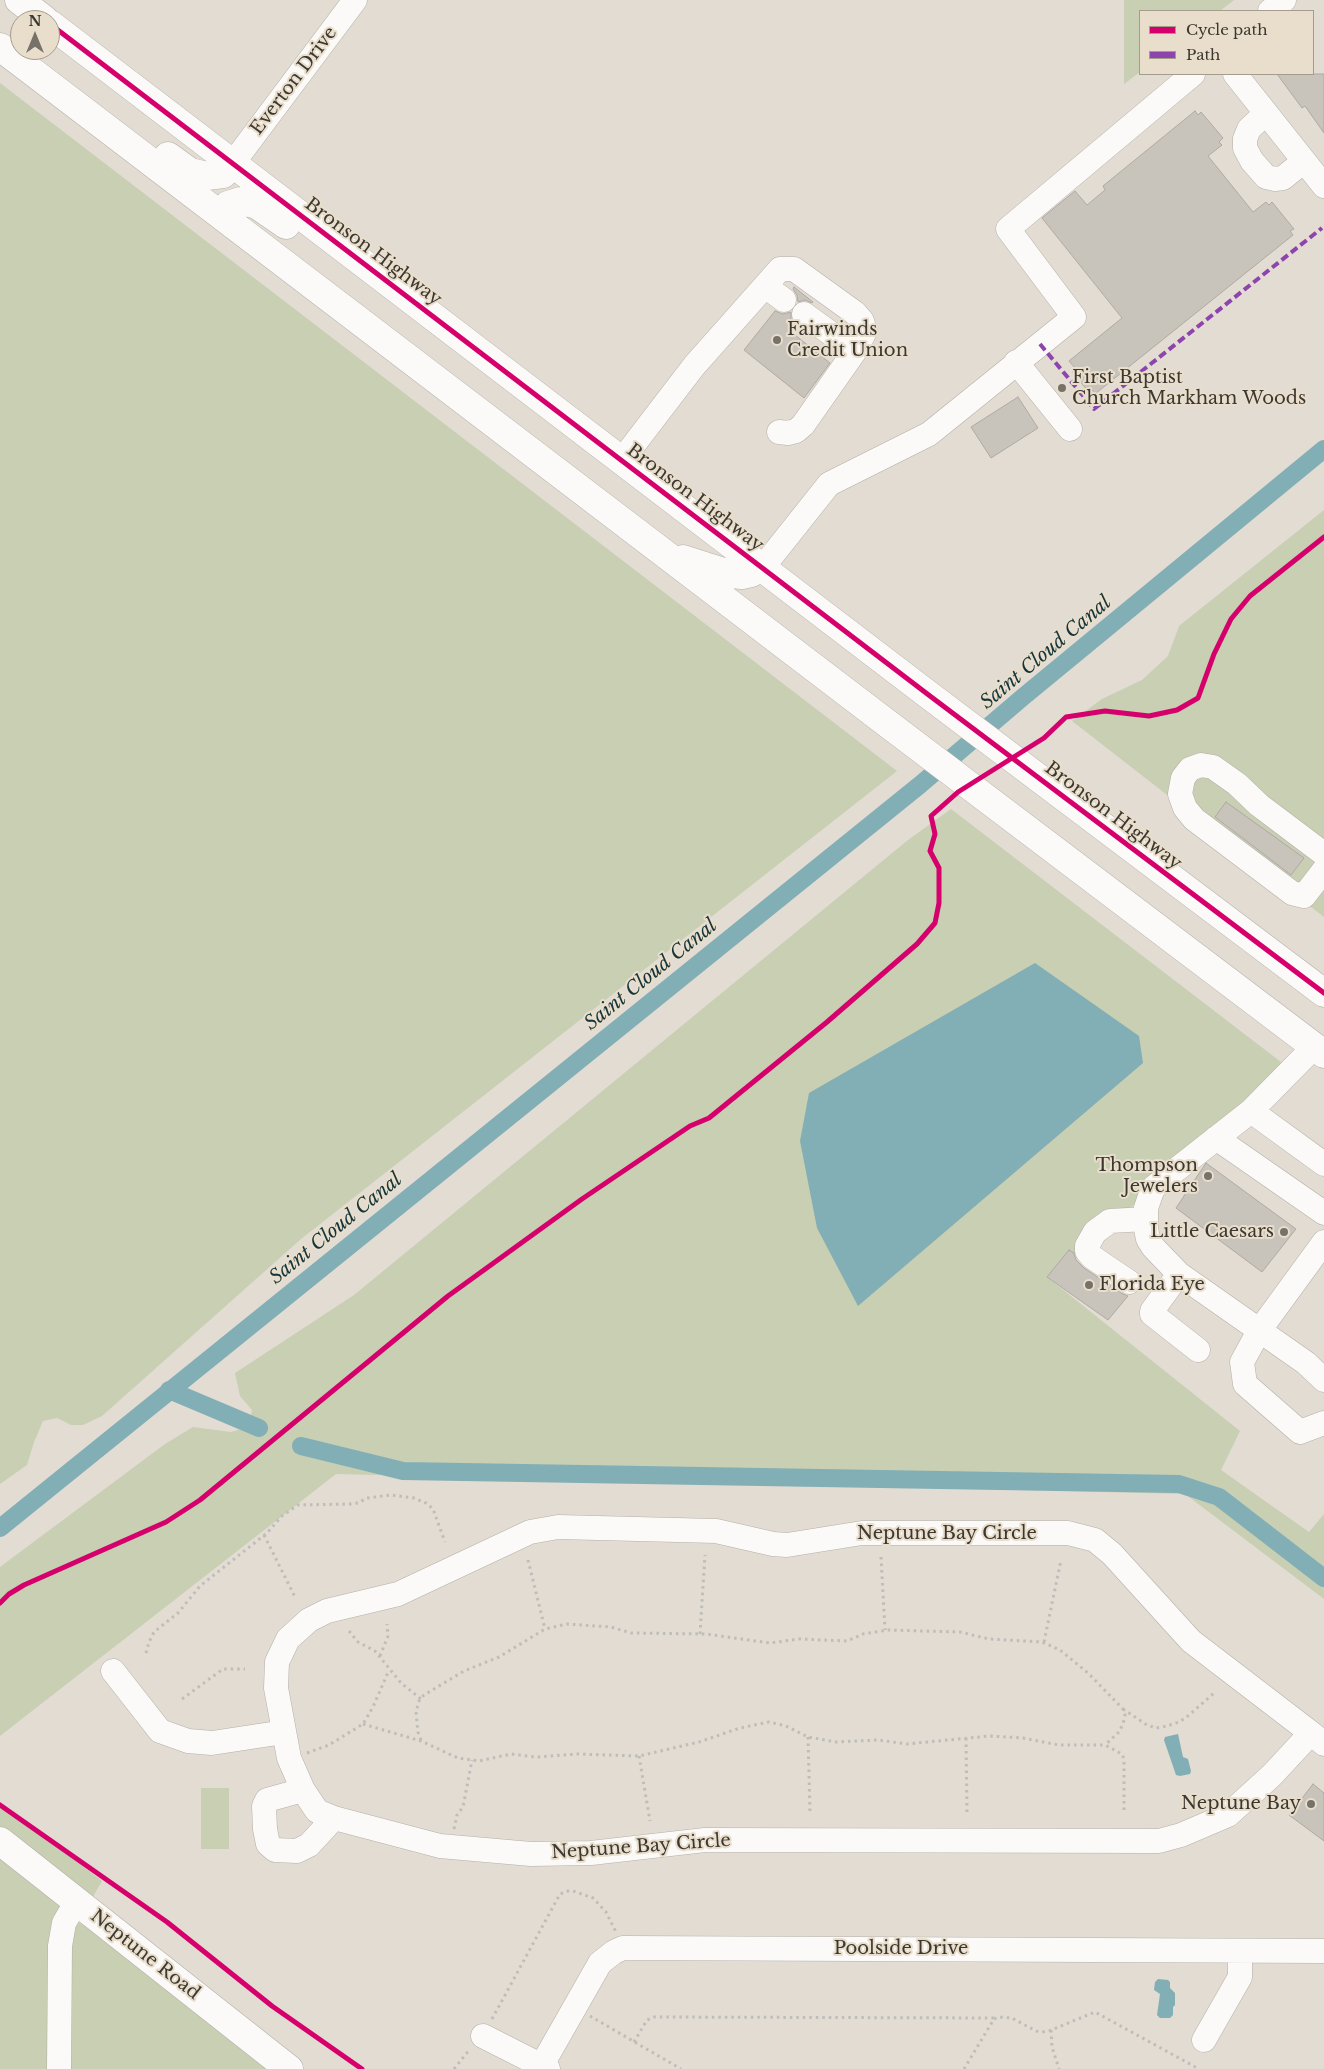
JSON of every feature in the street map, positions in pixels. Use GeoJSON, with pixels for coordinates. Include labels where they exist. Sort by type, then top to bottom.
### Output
{"type":"FeatureCollection","features":[{"type":"Feature","properties":{"kind":"main road"},"geometry":{"type":"LineString","coordinates":[[19,0],[32,10]]}},
{"type":"Feature","properties":{"kind":"main road","name":"Bronson Highway"},"geometry":{"type":"LineString","coordinates":[[60,32],[930,696],[1324,993]]}},
{"type":"Feature","properties":{"kind":"main road"},"geometry":{"type":"LineString","coordinates":[[0,47],[892,727],[1321,1048]]}},
{"type":"Feature","properties":{"kind":"main road"},"geometry":{"type":"LineString","coordinates":[[29,69],[42,70],[61,76],[190,172],[207,176],[223,174],[232,163]]}},
{"type":"Feature","properties":{"kind":"main road"},"geometry":{"type":"LineString","coordinates":[[220,214],[228,205],[241,201],[257,205],[312,241],[384,297],[420,306]]}},
{"type":"Feature","properties":{"kind":"main road"},"geometry":{"type":"LineString","coordinates":[[664,553],[730,574],[742,575],[752,573],[763,567]]}},
{"type":"Feature","properties":{"kind":"main road","name":"Neptune Road"},"geometry":{"type":"LineString","coordinates":[[0,1841],[289,2069]]}},
{"type":"Feature","properties":{"kind":"street","name":"Everton Drive"},"geometry":{"type":"LineString","coordinates":[[232,163],[355,0]]}},
{"type":"Feature","properties":{"kind":"street"},"geometry":{"type":"LineString","coordinates":[[1271,10],[1284,0]]}},
{"type":"Feature","properties":{"kind":"street"},"geometry":{"type":"LineString","coordinates":[[763,567],[829,484],[928,434],[1074,317],[1008,229],[1192,75]]}},
{"type":"Feature","properties":{"kind":"street"},"geometry":{"type":"LineString","coordinates":[[1236,75],[1324,186]]}},
{"type":"Feature","properties":{"kind":"street"},"geometry":{"type":"LineString","coordinates":[[1266,113],[1249,129],[1244,139],[1244,148],[1252,162],[1266,177],[1275,180],[1283,178],[1304,161]]}},
{"type":"Feature","properties":{"kind":"street"},"geometry":{"type":"LineString","coordinates":[[622,460],[694,366],[773,277],[794,269],[855,313],[862,321],[865,330],[855,351],[802,425],[796,431],[788,434],[779,432]]}},
{"type":"Feature","properties":{"kind":"street"},"geometry":{"type":"LineString","coordinates":[[773,277],[784,300]]}},
{"type":"Feature","properties":{"kind":"street"},"geometry":{"type":"LineString","coordinates":[[804,314],[855,351]]}},
{"type":"Feature","properties":{"kind":"street"},"geometry":{"type":"LineString","coordinates":[[1016,362],[1070,429]]}},
{"type":"Feature","properties":{"kind":"street"},"geometry":{"type":"LineString","coordinates":[[1324,854],[1259,805],[1237,784],[1213,767],[1202,765],[1190,769],[1183,778],[1180,794],[1185,808],[1194,819],[1292,893],[1304,896],[1324,870]]}},
{"type":"Feature","properties":{"kind":"street"},"geometry":{"type":"LineString","coordinates":[[1321,1048],[1251,1111],[1153,1188],[1148,1202],[1146,1219],[1148,1239],[1179,1274],[1306,1363],[1324,1380]]}},
{"type":"Feature","properties":{"kind":"street"},"geometry":{"type":"LineString","coordinates":[[1251,1111],[1324,1164]]}},
{"type":"Feature","properties":{"kind":"street"},"geometry":{"type":"LineString","coordinates":[[1216,1138],[1324,1213]]}},
{"type":"Feature","properties":{"kind":"street"},"geometry":{"type":"LineString","coordinates":[[1129,1282],[1092,1257],[1087,1251],[1087,1246],[1095,1232],[1110,1222],[1146,1219]]}},
{"type":"Feature","properties":{"kind":"street"},"geometry":{"type":"LineString","coordinates":[[1324,1242],[1259,1331],[1242,1362],[1245,1384],[1300,1432],[1324,1423]]}},
{"type":"Feature","properties":{"kind":"street"},"geometry":{"type":"LineString","coordinates":[[1179,1274],[1152,1311],[1152,1314],[1198,1350]]}},
{"type":"Feature","properties":{"kind":"street","name":"Neptune Bay Circle"},"geometry":{"type":"LineString","coordinates":[[558,1527],[716,1531],[773,1544],[787,1545],[862,1533],[1068,1533],[1095,1540],[1112,1554],[1191,1641],[1318,1738],[1272,1775],[1228,1816],[1180,1835],[1159,1841],[705,1840],[591,1853],[531,1854],[440,1846],[334,1818],[317,1811],[303,1790],[289,1758],[276,1688],[277,1662],[288,1638],[300,1627],[327,1611],[398,1594],[530,1532],[558,1527]]}},
{"type":"Feature","properties":{"kind":"street"},"geometry":{"type":"LineString","coordinates":[[113,1672],[160,1730],[188,1741],[212,1743],[284,1732]]}},
{"type":"Feature","properties":{"kind":"street"},"geometry":{"type":"LineString","coordinates":[[303,1790],[267,1800],[264,1806],[268,1844],[275,1850],[297,1851],[309,1845],[334,1818]]}},
{"type":"Feature","properties":{"kind":"street"},"geometry":{"type":"LineString","coordinates":[[59,2069],[60,1946],[64,1923],[77,1901]]}},
{"type":"Feature","properties":{"kind":"street","name":"Poolside Drive"},"geometry":{"type":"LineString","coordinates":[[620,1949],[646,1947],[1324,1951]]}},
{"type":"Feature","properties":{"kind":"street"},"geometry":{"type":"LineString","coordinates":[[483,2036],[545,2067],[575,2006],[600,1963],[620,1949]]}},
{"type":"Feature","properties":{"kind":"street"},"geometry":{"type":"LineString","coordinates":[[1204,2040],[1240,1977],[1240,1951]]}},
{"type":"Feature","properties":{"kind":"path"},"geometry":{"type":"LineString","coordinates":[[146,1654],[154,1632],[178,1613],[200,1586],[264,1535],[282,1516],[298,1505],[350,1504],[358,1503],[366,1498],[391,1495],[414,1498],[426,1503],[433,1509],[446,1542]]}},
{"type":"Feature","properties":{"kind":"path"},"geometry":{"type":"LineString","coordinates":[[264,1535],[294,1597]]}},
{"type":"Feature","properties":{"kind":"path"},"geometry":{"type":"LineString","coordinates":[[700,1634],[705,1555]]}},
{"type":"Feature","properties":{"kind":"path"},"geometry":{"type":"LineString","coordinates":[[882,1557],[886,1630]]}},
{"type":"Feature","properties":{"kind":"path"},"geometry":{"type":"LineString","coordinates":[[528,1560],[545,1629]]}},
{"type":"Feature","properties":{"kind":"path"},"geometry":{"type":"LineString","coordinates":[[1044,1642],[1061,1560]]}},
{"type":"Feature","properties":{"kind":"path"},"geometry":{"type":"LineString","coordinates":[[380,1656],[388,1636],[387,1624]]}},
{"type":"Feature","properties":{"kind":"path"},"geometry":{"type":"LineString","coordinates":[[421,1741],[416,1721],[416,1712],[420,1699],[424,1695],[464,1672],[499,1657],[545,1629],[567,1624],[611,1627],[631,1633],[700,1634],[770,1643],[799,1638],[842,1641],[863,1634],[886,1630],[960,1632],[989,1639],[1044,1642],[1060,1650],[1088,1673],[1123,1709],[1147,1726],[1156,1728],[1167,1726],[1188,1716],[1214,1693]]}},
{"type":"Feature","properties":{"kind":"path"},"geometry":{"type":"LineString","coordinates":[[349,1631],[353,1637],[380,1656],[401,1683],[420,1699]]}},
{"type":"Feature","properties":{"kind":"path"},"geometry":{"type":"LineString","coordinates":[[182,1699],[223,1669],[246,1669]]}},
{"type":"Feature","properties":{"kind":"path"},"geometry":{"type":"LineString","coordinates":[[299,1755],[329,1745],[363,1724],[373,1708],[389,1670]]}},
{"type":"Feature","properties":{"kind":"path"},"geometry":{"type":"LineString","coordinates":[[1105,1745],[1119,1732],[1123,1724],[1123,1709]]}},
{"type":"Feature","properties":{"kind":"path"},"geometry":{"type":"LineString","coordinates":[[363,1724],[421,1741],[458,1758],[472,1760],[491,1759],[511,1754],[536,1757],[570,1754],[639,1756],[699,1742],[740,1728],[769,1722],[786,1726],[808,1737],[836,1742],[878,1740],[900,1744],[989,1736],[1023,1738],[1058,1745],[1105,1745],[1122,1754],[1124,1759],[1124,1814]]}},
{"type":"Feature","properties":{"kind":"path"},"geometry":{"type":"LineString","coordinates":[[808,1737],[810,1813]]}},
{"type":"Feature","properties":{"kind":"path"},"geometry":{"type":"LineString","coordinates":[[966,1738],[967,1813]]}},
{"type":"Feature","properties":{"kind":"path"},"geometry":{"type":"LineString","coordinates":[[639,1756],[650,1821]]}},
{"type":"Feature","properties":{"kind":"path"},"geometry":{"type":"LineString","coordinates":[[451,1847],[457,1816],[463,1807],[472,1760]]}},
{"type":"Feature","properties":{"kind":"path"},"geometry":{"type":"LineString","coordinates":[[454,2069],[461,2058],[489,2030],[494,2013],[560,1894],[568,1891],[581,1893],[600,1903],[614,1928],[620,1949]]}},
{"type":"Feature","properties":{"kind":"path"},"geometry":{"type":"LineString","coordinates":[[575,2006],[681,2069]]}},
{"type":"Feature","properties":{"kind":"path"},"geometry":{"type":"LineString","coordinates":[[634,2042],[647,2020],[654,2017],[1012,2018],[1036,2031],[1051,2030],[1091,2012],[1099,2013],[1199,2069]]}},
{"type":"Feature","properties":{"kind":"path"},"geometry":{"type":"LineString","coordinates":[[964,2069],[996,2018]]}},
{"type":"Feature","properties":{"kind":"path"},"geometry":{"type":"LineString","coordinates":[[1051,2030],[1052,2047],[1059,2069]]}},
{"type":"Feature","properties":{"kind":"green space"},"geometry":{"type":"Polygon","coordinates":[[[1124,0],[1234,0],[1221,10],[1139,10],[1139,73],[1124,84],[1124,0]]]}},
{"type":"Feature","properties":{"kind":"green space"},"geometry":{"type":"Polygon","coordinates":[[[0,83],[897,771],[301,1239],[102,1416],[83,1425],[71,1425],[57,1418],[43,1421],[27,1465],[0,1484],[0,83]]]}},
{"type":"Feature","properties":{"kind":"green space"},"geometry":{"type":"Polygon","coordinates":[[[1324,510],[1324,917],[1072,721],[1102,699],[1142,680],[1168,656],[1179,626],[1324,510]]]}},
{"type":"Feature","properties":{"kind":"green space"},"geometry":{"type":"Polygon","coordinates":[[[951,809],[1294,1072],[1047,1277],[1240,1431],[1221,1470],[1309,1532],[1324,1514],[1324,1599],[1185,1494],[336,1474],[0,1736],[0,1567],[165,1444],[193,1427],[231,1432],[249,1427],[252,1410],[240,1396],[235,1373],[354,1295],[908,840],[951,809]]]}},
{"type":"Feature","properties":{"kind":"green space"},"geometry":{"type":"Polygon","coordinates":[[[201,1788],[229,1788],[229,1849],[201,1849],[201,1788]]]}},
{"type":"Feature","properties":{"kind":"green space"},"geometry":{"type":"Polygon","coordinates":[[[0,1802],[102,1881],[91,1900],[0,1830],[0,1802]]]}},
{"type":"Feature","properties":{"kind":"green space"},"geometry":{"type":"Polygon","coordinates":[[[0,1853],[19,1866],[78,1922],[129,1955],[274,2069],[0,2069],[0,1853]]]}},
{"type":"Feature","properties":{"kind":"water"},"geometry":{"type":"Polygon","coordinates":[[[1035,963],[1139,1036],[1143,1063],[858,1306],[817,1228],[800,1141],[809,1093],[1035,963]]]}},
{"type":"Feature","properties":{"kind":"water"},"geometry":{"type":"Polygon","coordinates":[[[1178,1734],[1183,1757],[1188,1759],[1191,1771],[1190,1774],[1180,1776],[1176,1775],[1164,1740],[1165,1737],[1178,1734]]]}},
{"type":"Feature","properties":{"kind":"water"},"geometry":{"type":"Polygon","coordinates":[[[1158,1979],[1168,1980],[1170,1988],[1175,1993],[1173,2015],[1170,2018],[1160,2018],[1157,2015],[1160,1994],[1154,1990],[1155,1982],[1158,1979]]]}},
{"type":"Feature","properties":{"kind":"building"},"geometry":{"type":"Polygon","coordinates":[[[1324,74],[1324,133],[1305,106],[1302,108],[1278,75],[1324,74]]]}},
{"type":"Feature","properties":{"kind":"building"},"geometry":{"type":"Polygon","coordinates":[[[1195,111],[1198,115],[1201,112],[1223,138],[1219,142],[1222,145],[1208,156],[1253,212],[1266,202],[1269,205],[1272,202],[1294,229],[1290,231],[1293,235],[1095,394],[1090,387],[1087,390],[1072,371],[1075,368],[1069,361],[1122,318],[1042,218],[1075,191],[1087,205],[1105,190],[1103,186],[1195,111]]]}},
{"type":"Feature","properties":{"kind":"building"},"geometry":{"type":"Polygon","coordinates":[[[794,287],[813,302],[805,300],[798,302],[794,287]]]}},
{"type":"Feature","properties":{"kind":"building","name":"Fairwinds Credit Union"},"geometry":{"type":"Polygon","coordinates":[[[775,311],[783,314],[791,312],[791,319],[795,324],[790,331],[830,363],[804,398],[744,350],[775,311]]]}},
{"type":"Feature","properties":{"kind":"building"},"geometry":{"type":"Polygon","coordinates":[[[1018,397],[1038,428],[991,458],[971,427],[1018,397]]]}},
{"type":"Feature","properties":{"kind":"building"},"geometry":{"type":"Polygon","coordinates":[[[1226,802],[1304,858],[1291,875],[1215,817],[1226,802]]]}},
{"type":"Feature","properties":{"kind":"building"},"geometry":{"type":"Polygon","coordinates":[[[1206,1163],[1296,1229],[1262,1272],[1176,1208],[1206,1163]]]}},
{"type":"Feature","properties":{"kind":"building","name":"Florida Eye"},"geometry":{"type":"Polygon","coordinates":[[[1069,1250],[1074,1253],[1076,1260],[1084,1268],[1128,1296],[1108,1320],[1047,1277],[1069,1250]]]}},
{"type":"Feature","properties":{"kind":"building","name":"Neptune Bay"},"geometry":{"type":"Polygon","coordinates":[[[1313,1784],[1324,1793],[1324,1841],[1289,1815],[1313,1784]]]}},
{"type":"Feature","properties":{"kind":"waterway","name":"Saint Cloud Canal"},"geometry":{"type":"LineString","coordinates":[[0,1528],[921,784],[1023,697],[1324,449]]}},
{"type":"Feature","properties":{"kind":"waterway"},"geometry":{"type":"LineString","coordinates":[[169,1390],[259,1428]]}},
{"type":"Feature","properties":{"kind":"waterway"},"geometry":{"type":"LineString","coordinates":[[301,1446],[403,1471],[1179,1484],[1219,1497],[1324,1578]]}},
{"type":"Feature","properties":{"kind":"marked path"},"geometry":{"type":"LineString","coordinates":[[1040,344],[1094,409],[1322,228]]}},
{"type":"Feature","properties":{"kind":"cycle path"},"geometry":{"type":"LineString","coordinates":[[60,32],[930,696],[1324,993]]}},
{"type":"Feature","properties":{"kind":"cycle path"},"geometry":{"type":"LineString","coordinates":[[0,1603],[9,1594],[24,1585],[166,1522],[200,1500],[448,1296],[582,1199],[690,1126],[709,1118],[827,1022],[917,944],[935,923],[939,903],[939,868],[930,851],[935,834],[931,816],[958,792],[1044,738],[1066,717],[1105,711],[1149,716],[1177,710],[1198,698],[1214,654],[1231,619],[1250,596],[1324,537]]}},
{"type":"Feature","properties":{"kind":"cycle path"},"geometry":{"type":"LineString","coordinates":[[0,1805],[167,1922],[272,2006],[362,2069]]}},
{"type":"Feature","properties":{"kind":"place","name":"Fairwinds Credit Union"},"geometry":{"type":"Point","coordinates":[777,340]}},
{"type":"Feature","properties":{"kind":"place","name":"First Baptist Church Markham Woods"},"geometry":{"type":"Point","coordinates":[1062,388]}},
{"type":"Feature","properties":{"kind":"place","name":"Thompson Jewelers"},"geometry":{"type":"Point","coordinates":[1208,1176]}},
{"type":"Feature","properties":{"kind":"place","name":"Little Caesars"},"geometry":{"type":"Point","coordinates":[1284,1232]}},
{"type":"Feature","properties":{"kind":"place","name":"Florida Eye"},"geometry":{"type":"Point","coordinates":[1089,1285]}},
{"type":"Feature","properties":{"kind":"place","name":"Neptune Bay"},"geometry":{"type":"Point","coordinates":[1311,1804]}}]}
